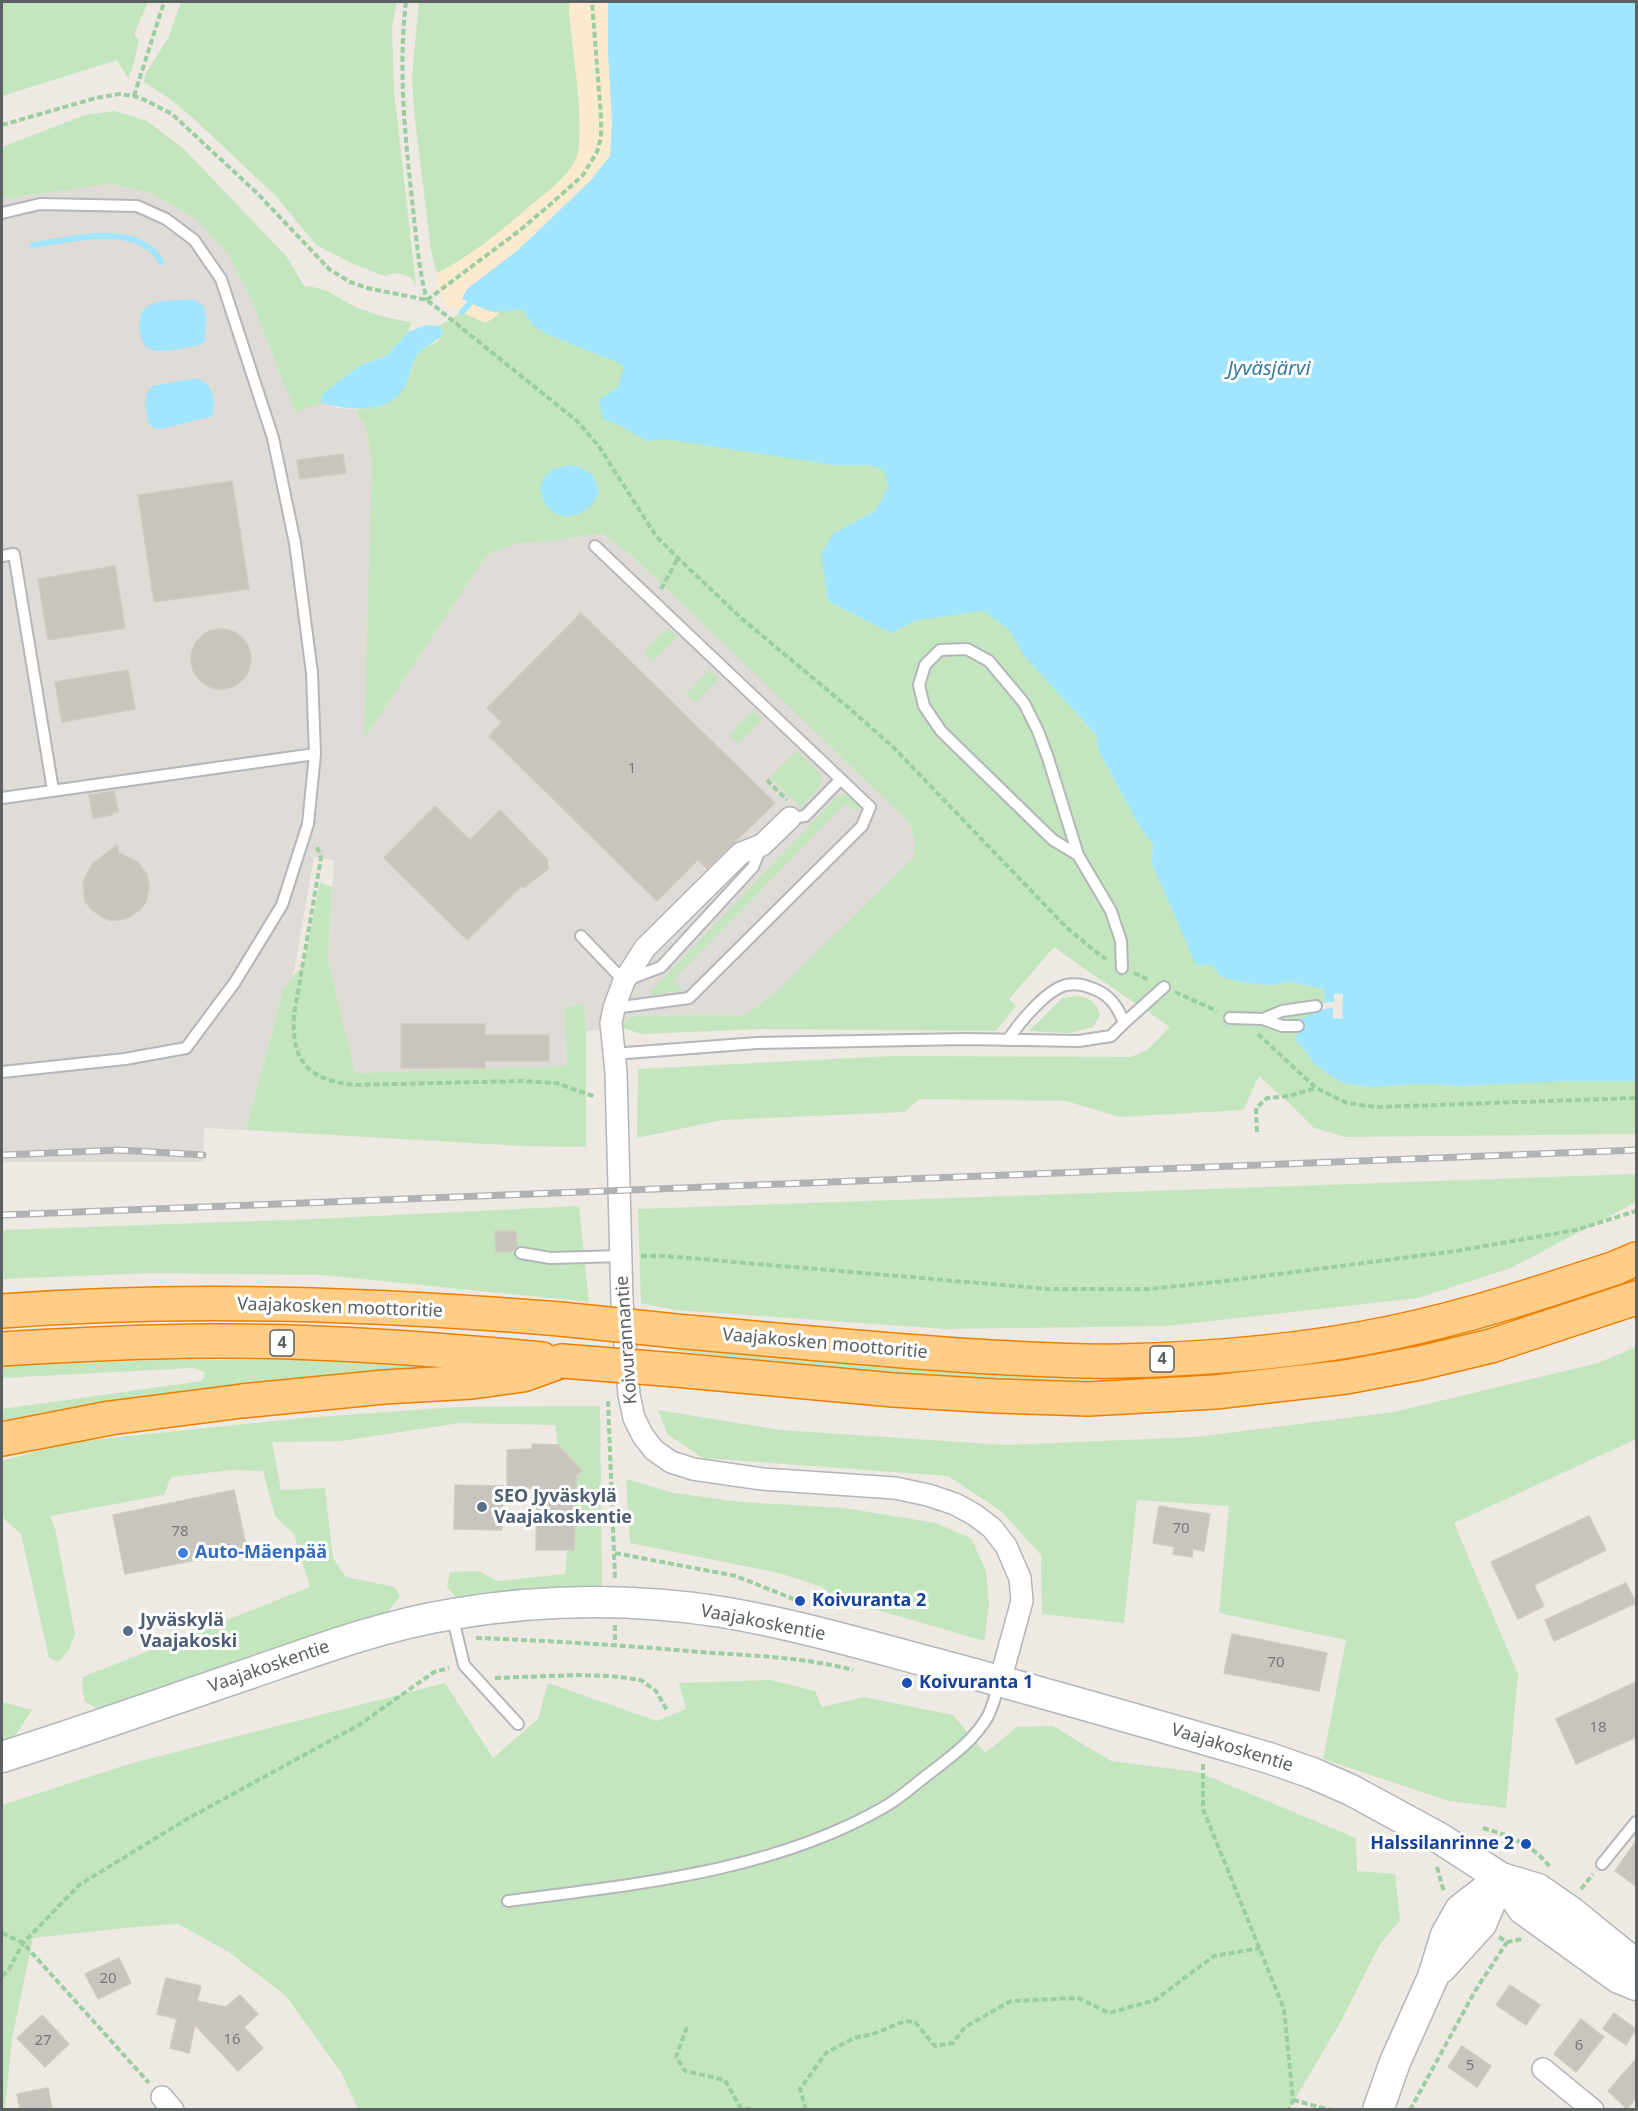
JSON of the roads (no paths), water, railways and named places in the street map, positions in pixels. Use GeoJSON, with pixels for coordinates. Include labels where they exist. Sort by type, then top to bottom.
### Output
{"type":"FeatureCollection","features":[{"type":"Feature","properties":{"kind":"highway","name":"Vaajakosken moottoritie"},"geometry":{"type":"LineString","coordinates":[[2,1311],[156,1305],[313,1305],[429,1309],[560,1319],[869,1349],[1048,1360],[1119,1361],[1301,1347],[1388,1333],[1479,1312],[1615,1269],[1636,1259]]}},
{"type":"Feature","properties":{"kind":"highway","name":"Vaajakosken moottoritie"},"geometry":{"type":"LineString","coordinates":[[2,1349],[158,1342],[294,1343],[406,1348],[893,1390],[1088,1399],[1215,1392],[1347,1377],[1491,1346],[1636,1298]]}},
{"type":"Feature","properties":{"kind":"highway"},"geometry":{"type":"LineString","coordinates":[[2,1439],[110,1419],[242,1401],[384,1387],[472,1382],[523,1375],[562,1361]]}},
{"type":"Feature","properties":{"kind":"main road","name":"Vaajakoskentie"},"geometry":{"type":"LineString","coordinates":[[2,1757],[301,1655],[398,1626],[454,1625],[508,1606],[573,1602],[652,1605],[720,1612],[797,1628],[1000,1682],[1225,1745],[1312,1773],[1351,1790],[1441,1839],[1501,1878],[1538,1889],[1571,1912],[1636,1965]]}},
{"type":"Feature","properties":{"kind":"main road","name":"Vaajakoskentie"},"geometry":{"type":"LineString","coordinates":[[1501,1878],[1523,1909],[1619,1978],[1636,1985]]}},
{"type":"Feature","properties":{"kind":"main road"},"geometry":{"type":"LineString","coordinates":[[1378,2109],[1395,2062],[1433,1977],[1446,1935],[1460,1910],[1501,1878]]}},
{"type":"Feature","properties":{"kind":"main road"},"geometry":{"type":"LineString","coordinates":[[1433,1977],[1481,1924],[1501,1878]]}},
{"type":"Feature","properties":{"kind":"street","name":"Koivurannantie"},"geometry":{"type":"LineString","coordinates":[[790,818],[762,845],[741,853],[645,948],[624,981],[614,1008],[611,1023],[616,1072],[622,1302],[629,1395],[634,1418],[643,1436],[654,1450],[671,1462],[693,1469],[762,1479],[896,1488],[955,1504],[975,1515],[992,1528],[1006,1546],[1020,1578],[1022,1601],[1000,1682]]}},
{"type":"Feature","properties":{"kind":"street"},"geometry":{"type":"LineString","coordinates":[[1544,2069],[1593,2109]]}},
{"type":"Feature","properties":{"kind":"lane"},"geometry":{"type":"LineString","coordinates":[[2,213],[40,204],[137,206],[166,219],[194,240],[221,279],[273,438],[295,543],[312,674],[315,754],[308,824],[282,904],[235,982],[186,1048],[125,1059],[2,1072]]}},
{"type":"Feature","properties":{"kind":"lane"},"geometry":{"type":"LineString","coordinates":[[595,546],[870,807],[862,826],[689,998],[614,1008]]}},
{"type":"Feature","properties":{"kind":"lane"},"geometry":{"type":"LineString","coordinates":[[2,556],[14,554],[53,790]]}},
{"type":"Feature","properties":{"kind":"lane"},"geometry":{"type":"LineString","coordinates":[[1078,855],[1053,840],[941,731],[924,706],[919,685],[925,665],[940,650],[967,649],[989,661],[1024,703],[1048,758],[1078,855],[1111,911],[1121,941],[1122,968]]}},
{"type":"Feature","properties":{"kind":"lane"},"geometry":{"type":"LineString","coordinates":[[2,798],[315,754]]}},
{"type":"Feature","properties":{"kind":"lane"},"geometry":{"type":"LineString","coordinates":[[790,818],[805,816],[840,780]]}},
{"type":"Feature","properties":{"kind":"lane"},"geometry":{"type":"LineString","coordinates":[[580,936],[624,981]]}},
{"type":"Feature","properties":{"kind":"lane"},"geometry":{"type":"LineString","coordinates":[[1008,1040],[1021,1020],[1046,997],[1065,985],[1083,984],[1099,991],[1119,1008],[1124,1023]]}},
{"type":"Feature","properties":{"kind":"lane"},"geometry":{"type":"LineString","coordinates":[[613,1054],[757,1043],[1079,1041],[1111,1036],[1164,987]]}},
{"type":"Feature","properties":{"kind":"lane"},"geometry":{"type":"LineString","coordinates":[[1263,1019],[1282,1011],[1316,1006]]}},
{"type":"Feature","properties":{"kind":"lane"},"geometry":{"type":"LineString","coordinates":[[1230,1018],[1263,1019],[1282,1026],[1298,1026]]}},
{"type":"Feature","properties":{"kind":"lane"},"geometry":{"type":"LineString","coordinates":[[521,1253],[550,1258],[622,1257]]}},
{"type":"Feature","properties":{"kind":"lane"},"geometry":{"type":"LineString","coordinates":[[454,1625],[464,1665],[518,1724]]}},
{"type":"Feature","properties":{"kind":"lane"},"geometry":{"type":"LineString","coordinates":[[508,1901],[618,1886],[753,1861],[844,1828],[888,1805],[956,1753],[982,1726],[1000,1682]]}},
{"type":"Feature","properties":{"kind":"lane"},"geometry":{"type":"LineString","coordinates":[[1602,1864],[1636,1822]]}},
{"type":"Feature","properties":{"kind":"water","name":"Jyväsjärvi"},"geometry":{"type":"Polygon","coordinates":[[[608,2],[1636,2],[1636,1081],[1370,1087],[1342,1083],[1331,1076],[1314,1064],[1306,1051],[1296,1042],[1298,1026],[1302,1018],[1322,1011],[1325,999],[1323,989],[1290,982],[1271,985],[1243,983],[1220,976],[1212,965],[1196,965],[1152,864],[1153,844],[1141,829],[1098,750],[1097,736],[1025,657],[1009,630],[984,611],[917,620],[891,633],[828,601],[821,554],[834,533],[875,511],[888,487],[884,470],[868,465],[834,465],[665,439],[647,441],[603,419],[599,400],[618,387],[624,367],[619,363],[544,333],[533,325],[522,309],[491,310],[462,299],[467,289],[518,250],[589,182],[610,156],[612,122],[608,2]]]}},
{"type":"Feature","properties":{"kind":"water"},"geometry":{"type":"Polygon","coordinates":[[[192,299],[204,306],[205,341],[200,345],[170,350],[158,351],[146,346],[141,336],[142,312],[154,303],[192,299]]]}},
{"type":"Feature","properties":{"kind":"water"},"geometry":{"type":"Polygon","coordinates":[[[426,325],[439,326],[444,333],[419,353],[412,364],[404,388],[397,397],[388,403],[366,408],[321,403],[322,394],[359,366],[386,356],[408,332],[426,325]]]}},
{"type":"Feature","properties":{"kind":"water"},"geometry":{"type":"Polygon","coordinates":[[[198,378],[208,385],[213,394],[213,416],[162,429],[155,429],[149,424],[146,399],[152,386],[198,378]]]}},
{"type":"Feature","properties":{"kind":"water"},"geometry":{"type":"Polygon","coordinates":[[[570,465],[587,471],[594,477],[599,494],[585,511],[570,516],[557,514],[547,505],[541,494],[542,481],[551,471],[570,465]]]}},
{"type":"Feature","properties":{"kind":"waterway"},"geometry":{"type":"LineString","coordinates":[[33,245],[85,237],[121,237],[137,241],[151,249],[161,262]]}},
{"type":"Feature","properties":{"kind":"waterway"},"geometry":{"type":"LineString","coordinates":[[462,312],[470,303]]}},
{"type":"Feature","properties":{"kind":"railway"},"geometry":{"type":"LineString","coordinates":[[2,1155],[119,1150],[203,1155]]}},
{"type":"Feature","properties":{"kind":"railway"},"geometry":{"type":"LineString","coordinates":[[2,1215],[1636,1150]]}},
{"type":"Feature","properties":{"kind":"place","name":"SEO Jyväskylä Vaajakoskentie"},"geometry":{"type":"Point","coordinates":[482,1507]}},
{"type":"Feature","properties":{"kind":"place","name":"Auto-Mäenpää"},"geometry":{"type":"Point","coordinates":[183,1553]}},
{"type":"Feature","properties":{"kind":"place","name":"Koivuranta 2"},"geometry":{"type":"Point","coordinates":[800,1601]}},
{"type":"Feature","properties":{"kind":"place","name":"Jyväskylä Vaajakoski"},"geometry":{"type":"Point","coordinates":[128,1631]}},
{"type":"Feature","properties":{"kind":"place","name":"Koivuranta 1"},"geometry":{"type":"Point","coordinates":[907,1683]}},
{"type":"Feature","properties":{"kind":"place","name":"Halssilanrinne 2"},"geometry":{"type":"Point","coordinates":[1526,1844]}}]}
